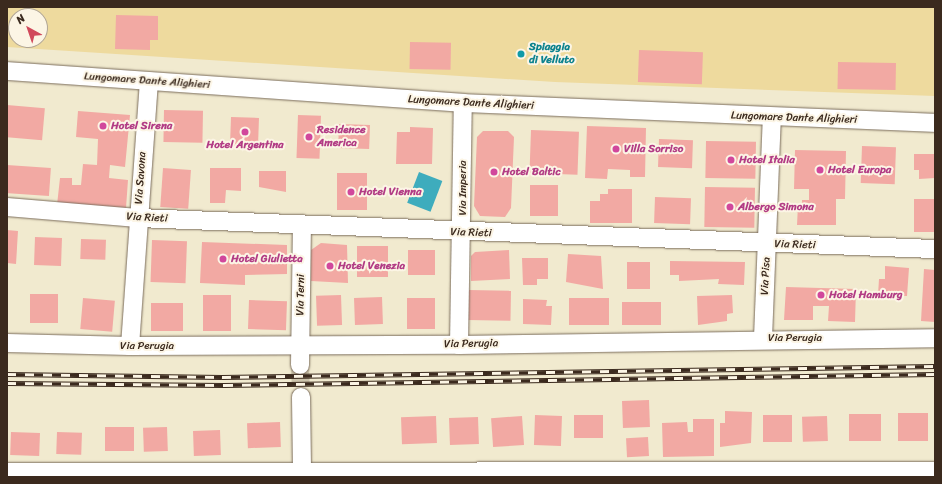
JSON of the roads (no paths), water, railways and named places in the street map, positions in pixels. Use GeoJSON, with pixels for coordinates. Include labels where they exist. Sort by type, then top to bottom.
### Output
{"type":"FeatureCollection","features":[{"type":"Feature","properties":{"kind":"main road"},"geometry":{"type":"LineString","coordinates":[[7,474],[302,472],[543,476],[935,473]]}},
{"type":"Feature","properties":{"kind":"street","name":"Lungomare Dante Alighieri"},"geometry":{"type":"LineString","coordinates":[[7,71],[463,103],[772,118],[935,123]]}},
{"type":"Feature","properties":{"kind":"street","name":"Via Savona"},"geometry":{"type":"LineString","coordinates":[[130,346],[138,218],[149,82]]}},
{"type":"Feature","properties":{"kind":"street","name":"Via Imperia"},"geometry":{"type":"LineString","coordinates":[[459,345],[463,103]]}},
{"type":"Feature","properties":{"kind":"street","name":"Via Pisa"},"geometry":{"type":"LineString","coordinates":[[763,338],[772,118]]}},
{"type":"Feature","properties":{"kind":"street","name":"Via Rieti"},"geometry":{"type":"LineString","coordinates":[[7,208],[138,218],[462,233],[935,249]]}},
{"type":"Feature","properties":{"kind":"street","name":"Via Terni"},"geometry":{"type":"LineString","coordinates":[[300,365],[302,225]]}},
{"type":"Feature","properties":{"kind":"street","name":"Via Perugia"},"geometry":{"type":"LineString","coordinates":[[7,343],[130,346],[459,345],[763,338],[935,338]]}},
{"type":"Feature","properties":{"kind":"street"},"geometry":{"type":"LineString","coordinates":[[301,397],[302,472]]}},
{"type":"Feature","properties":{"kind":"water"},"geometry":{"type":"Polygon","coordinates":[[[419,172],[442,181],[431,212],[407,203],[419,172]]]}},
{"type":"Feature","properties":{"kind":"tunnel"},"geometry":{"type":"LineString","coordinates":[[300,365],[301,397]]}},
{"type":"Feature","properties":{"kind":"railway"},"geometry":{"type":"LineString","coordinates":[[7,374],[222,377],[935,366]]}},
{"type":"Feature","properties":{"kind":"railway"},"geometry":{"type":"LineString","coordinates":[[7,383],[224,385],[935,374]]}},
{"type":"Feature","properties":{"kind":"place","name":"Spiaggia di Velluto"},"geometry":{"type":"Point","coordinates":[521,54]}},
{"type":"Feature","properties":{"kind":"place","name":"Hotel Sirena"},"geometry":{"type":"Point","coordinates":[103,126]}},
{"type":"Feature","properties":{"kind":"place","name":"Hotel Argentina"},"geometry":{"type":"Point","coordinates":[245,132]}},
{"type":"Feature","properties":{"kind":"place","name":"Residence America"},"geometry":{"type":"Point","coordinates":[309,137]}},
{"type":"Feature","properties":{"kind":"place","name":"Villa Sorriso"},"geometry":{"type":"Point","coordinates":[616,149]}},
{"type":"Feature","properties":{"kind":"place","name":"Hotel Italia"},"geometry":{"type":"Point","coordinates":[731,160]}},
{"type":"Feature","properties":{"kind":"place","name":"Hotel Europa"},"geometry":{"type":"Point","coordinates":[820,170]}},
{"type":"Feature","properties":{"kind":"place","name":"Hotel Baltic"},"geometry":{"type":"Point","coordinates":[494,172]}},
{"type":"Feature","properties":{"kind":"place","name":"Hotel Vienna"},"geometry":{"type":"Point","coordinates":[351,192]}},
{"type":"Feature","properties":{"kind":"place","name":"Albergo Simona"},"geometry":{"type":"Point","coordinates":[730,207]}},
{"type":"Feature","properties":{"kind":"place","name":"Hotel Giulietta"},"geometry":{"type":"Point","coordinates":[223,259]}},
{"type":"Feature","properties":{"kind":"place","name":"Hotel Venezia"},"geometry":{"type":"Point","coordinates":[330,266]}},
{"type":"Feature","properties":{"kind":"place","name":"Hotel Hamburg"},"geometry":{"type":"Point","coordinates":[821,295]}}]}
